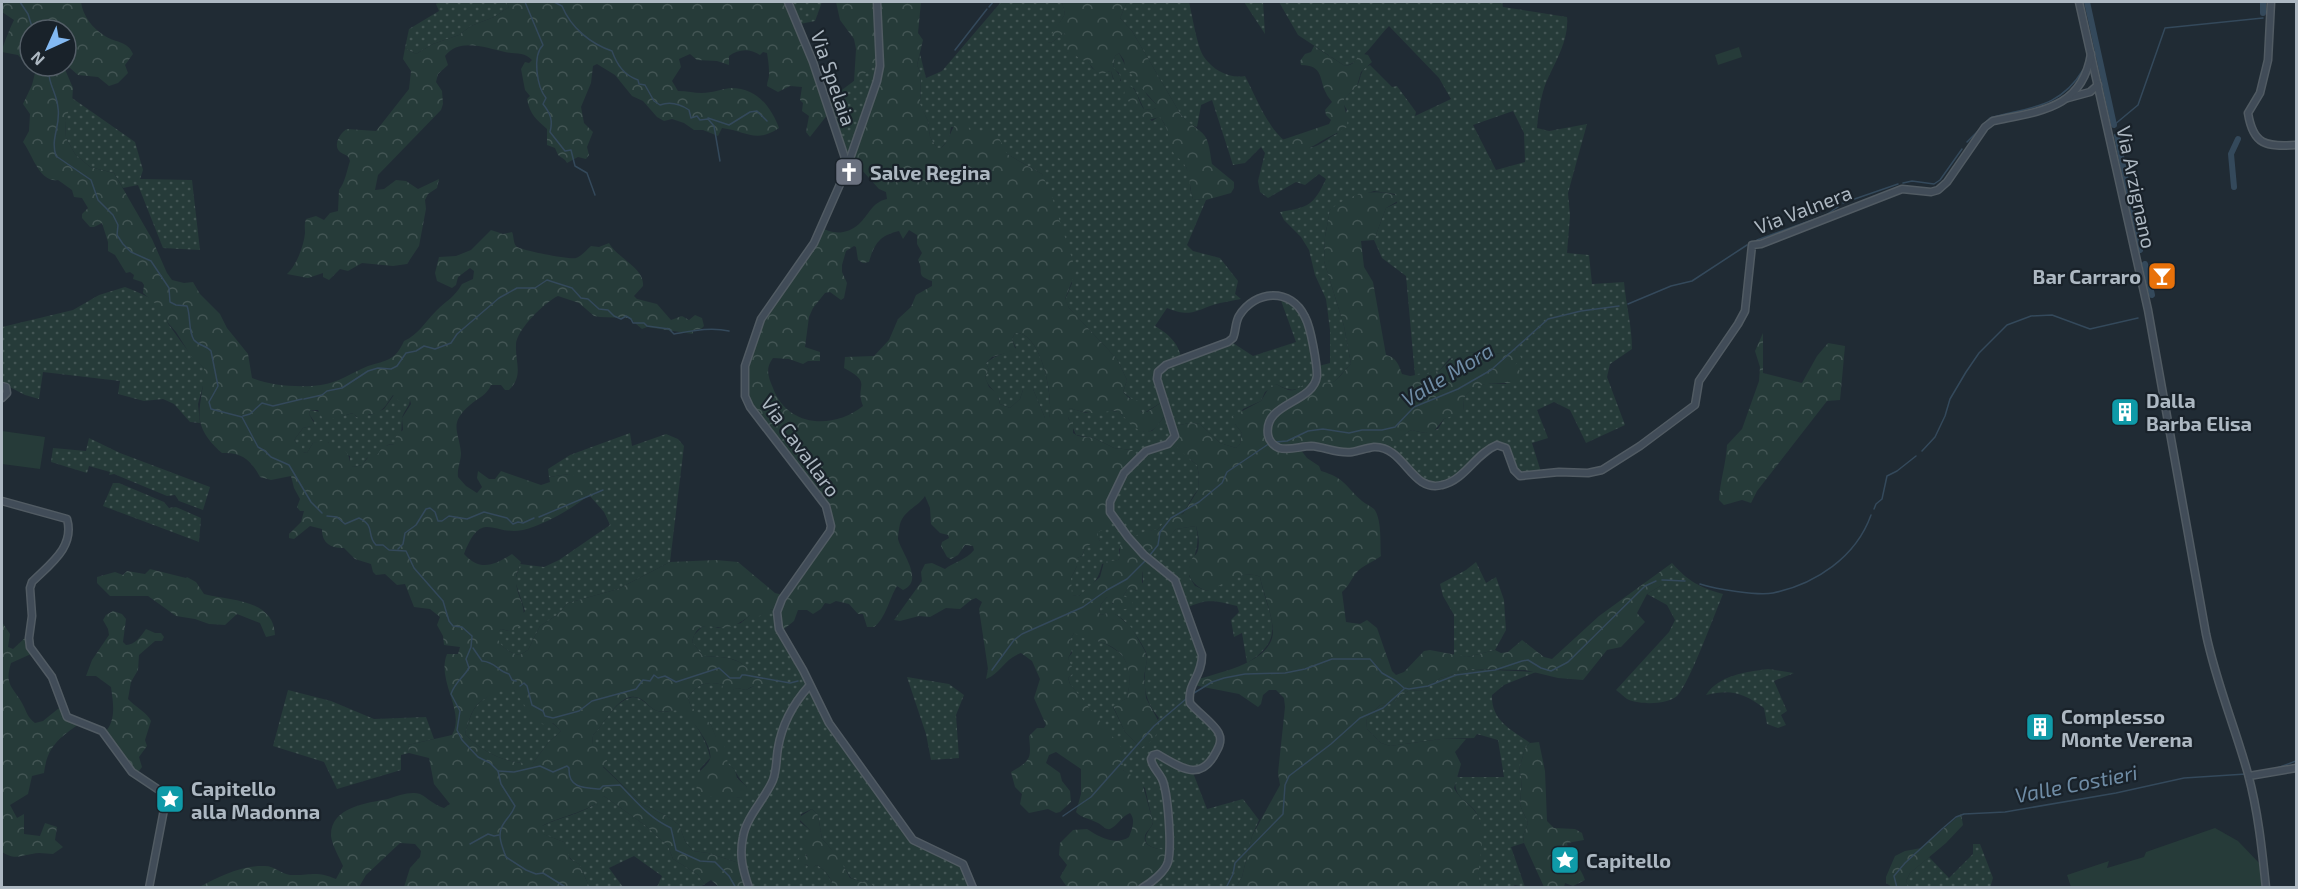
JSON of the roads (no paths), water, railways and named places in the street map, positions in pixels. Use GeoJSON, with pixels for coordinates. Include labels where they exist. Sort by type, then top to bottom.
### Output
{"type":"FeatureCollection","features":[{"type":"Feature","properties":{"kind":"street","name":"Via Spelaia"},"geometry":{"type":"LineString","coordinates":[[788,2],[813,62],[847,165]]}},
{"type":"Feature","properties":{"kind":"street","name":"Via Cavallaro"},"geometry":{"type":"LineString","coordinates":[[877,2],[879,74],[847,165],[814,243],[761,319],[745,366],[745,396],[750,407],[825,506],[831,526],[827,537],[782,599],[777,612],[779,629],[803,670],[829,723],[913,840],[963,864],[972,888]]}},
{"type":"Feature","properties":{"kind":"street","name":"Via Arzignano"},"geometry":{"type":"LineString","coordinates":[[2079,2],[2148,310],[2214,672],[2249,776],[2258,818],[2266,888]]}},
{"type":"Feature","properties":{"kind":"street"},"geometry":{"type":"LineString","coordinates":[[2271,2],[2268,60],[2260,93],[2248,113],[2249,123],[2255,137],[2260,140],[2274,145],[2296,144]]}},
{"type":"Feature","properties":{"kind":"street","name":"Via Valnera"},"geometry":{"type":"LineString","coordinates":[[2067,99],[2087,74],[2091,54]]}},
{"type":"Feature","properties":{"kind":"street"},"geometry":{"type":"LineString","coordinates":[[2080,85],[2087,83],[2098,85]]}},
{"type":"Feature","properties":{"kind":"street","name":"Via Valnera"},"geometry":{"type":"LineString","coordinates":[[1142,888],[1158,876],[1168,863],[1166,794],[1161,778],[1153,767],[1151,759],[1153,755],[1157,754],[1186,770],[1196,771],[1213,759],[1220,742],[1219,734],[1191,704],[1190,690],[1202,668],[1202,655],[1175,580],[1144,555],[1110,512],[1110,502],[1124,473],[1146,451],[1168,444],[1175,436],[1158,383],[1158,372],[1166,365],[1233,338],[1237,319],[1244,309],[1257,299],[1271,294],[1284,295],[1293,301],[1305,317],[1317,376],[1311,391],[1281,408],[1273,416],[1268,426],[1268,436],[1269,440],[1279,448],[1309,446],[1350,453],[1376,447],[1394,454],[1421,483],[1434,486],[1456,478],[1497,445],[1506,448],[1514,470],[1520,476],[1559,472],[1588,473],[1610,466],[1695,405],[1699,381],[1745,311],[1752,245],[1761,244],[1902,189],[1931,192],[1938,190],[1947,182],[1985,127],[1993,121],[2055,106],[2067,99],[2086,93],[2098,85]]}},
{"type":"Feature","properties":{"kind":"street"},"geometry":{"type":"LineString","coordinates":[[2086,93],[2095,98],[2103,110]]}},
{"type":"Feature","properties":{"kind":"street"},"geometry":{"type":"LineString","coordinates":[[2,386],[6,387],[7,393],[2,398]]}},
{"type":"Feature","properties":{"kind":"street"},"geometry":{"type":"LineString","coordinates":[[2,501],[67,519],[69,525],[61,554],[32,582],[30,588],[32,616],[30,648],[52,677],[67,717],[102,731],[132,772],[165,794],[166,799],[149,888]]}},
{"type":"Feature","properties":{"kind":"street"},"geometry":{"type":"LineString","coordinates":[[749,888],[742,865],[743,834],[777,770],[778,747],[786,722],[796,700],[809,686]]}},
{"type":"Feature","properties":{"kind":"street"},"geometry":{"type":"LineString","coordinates":[[2249,776],[2294,768]]}},
{"type":"Feature","properties":{"kind":"waterway"},"geometry":{"type":"LineString","coordinates":[[20,2],[29,18]]}},
{"type":"Feature","properties":{"kind":"waterway"},"geometry":{"type":"LineString","coordinates":[[525,2],[543,45],[538,56],[537,72],[540,87],[546,98],[543,104],[551,118],[550,132],[565,151],[571,150],[575,166],[587,173],[595,195]]}},
{"type":"Feature","properties":{"kind":"waterway"},"geometry":{"type":"LineString","coordinates":[[554,2],[562,6],[582,34],[612,51],[622,69],[638,80],[639,84],[645,85],[654,101],[660,105],[672,103],[682,106],[689,110],[691,118],[697,116],[700,120],[708,119],[714,126],[720,161]]}},
{"type":"Feature","properties":{"kind":"waterway"},"geometry":{"type":"LineString","coordinates":[[989,7],[993,2]]}},
{"type":"Feature","properties":{"kind":"waterway"},"geometry":{"type":"LineString","coordinates":[[2087,2],[2114,125]]}},
{"type":"Feature","properties":{"kind":"waterway"},"geometry":{"type":"LineString","coordinates":[[2263,2],[2263,13]]}},
{"type":"Feature","properties":{"kind":"waterway"},"geometry":{"type":"LineString","coordinates":[[955,50],[987,9]]}},
{"type":"Feature","properties":{"kind":"waterway"},"geometry":{"type":"LineString","coordinates":[[2114,125],[2138,105],[2165,28],[2263,18]]}},
{"type":"Feature","properties":{"kind":"waterway","name":"Valle Mora"},"geometry":{"type":"LineString","coordinates":[[1986,122],[1990,118],[2031,108],[2054,99],[2074,83],[2083,70]]}},
{"type":"Feature","properties":{"kind":"waterway"},"geometry":{"type":"LineString","coordinates":[[49,78],[59,114],[54,143],[56,156],[91,180],[98,200],[113,215],[118,225],[117,235],[123,244],[131,252],[151,261],[169,288],[170,302],[187,306],[194,340],[211,351],[218,386],[209,402],[211,409],[242,417],[258,447],[271,457],[289,465],[311,502],[322,513]]}},
{"type":"Feature","properties":{"kind":"waterway"},"geometry":{"type":"LineString","coordinates":[[708,118],[729,125],[750,112],[757,111],[767,121]]}},
{"type":"Feature","properties":{"kind":"waterway","name":"Valle Mora"},"geometry":{"type":"LineString","coordinates":[[1967,142],[1981,128]]}},
{"type":"Feature","properties":{"kind":"waterway"},"geometry":{"type":"LineString","coordinates":[[2117,136],[2140,250]]}},
{"type":"Feature","properties":{"kind":"waterway"},"geometry":{"type":"LineString","coordinates":[[2234,187],[2231,154],[2238,139]]}},
{"type":"Feature","properties":{"kind":"waterway","name":"Valle Mora"},"geometry":{"type":"LineString","coordinates":[[1903,183],[1912,181],[1934,184],[1940,180],[1962,149]]}},
{"type":"Feature","properties":{"kind":"waterway","name":"Valle Mora"},"geometry":{"type":"LineString","coordinates":[[1843,203],[1898,184]]}},
{"type":"Feature","properties":{"kind":"waterway","name":"Valle Mora"},"geometry":{"type":"LineString","coordinates":[[1757,240],[1826,215],[1838,207]]}},
{"type":"Feature","properties":{"kind":"waterway","name":"Valle Mora"},"geometry":{"type":"LineString","coordinates":[[1628,304],[1671,286],[1692,281],[1747,245]]}},
{"type":"Feature","properties":{"kind":"waterway"},"geometry":{"type":"LineString","coordinates":[[2145,264],[2152,295]]}},
{"type":"Feature","properties":{"kind":"waterway"},"geometry":{"type":"LineString","coordinates":[[304,399],[342,388],[368,371],[378,368],[391,369],[397,366],[406,353],[424,346],[435,349],[451,343],[457,334],[499,298],[517,288],[535,288],[547,280],[572,288],[581,298],[588,299],[599,309],[608,310],[621,319],[626,316],[633,323],[644,323],[647,326],[669,329],[674,334],[708,329],[729,331]]}},
{"type":"Feature","properties":{"kind":"waterway","name":"Valle Mora"},"geometry":{"type":"LineString","coordinates":[[1275,442],[1287,441],[1308,431],[1323,429],[1349,433],[1395,427],[1414,407],[1458,389],[1491,370],[1548,319],[1581,311],[1619,306]]}},
{"type":"Feature","properties":{"kind":"waterway"},"geometry":{"type":"LineString","coordinates":[[1922,451],[1935,437],[1950,399],[1966,372],[1979,353],[2007,325],[2031,316],[2052,315],[2090,329],[2138,318]]}},
{"type":"Feature","properties":{"kind":"waterway"},"geometry":{"type":"LineString","coordinates":[[243,416],[250,414],[262,403],[273,406],[302,399]]}},
{"type":"Feature","properties":{"kind":"waterway","name":"Valle Mora"},"geometry":{"type":"LineString","coordinates":[[1150,555],[1158,545],[1160,532],[1171,518],[1199,502],[1222,483],[1227,472],[1270,443]]}},
{"type":"Feature","properties":{"kind":"waterway"},"geometry":{"type":"LineString","coordinates":[[1874,509],[1882,499],[1887,476],[1916,456]]}},
{"type":"Feature","properties":{"kind":"waterway"},"geometry":{"type":"LineString","coordinates":[[539,517],[603,490]]}},
{"type":"Feature","properties":{"kind":"waterway"},"geometry":{"type":"LineString","coordinates":[[398,549],[403,544],[405,533],[416,525],[426,509],[430,508],[435,512],[438,521],[449,516],[467,519],[484,512],[507,518],[513,524],[534,518]]}},
{"type":"Feature","properties":{"kind":"waterway"},"geometry":{"type":"LineString","coordinates":[[1700,584],[1736,592],[1766,594],[1804,583],[1845,556],[1864,530],[1871,515]]}},
{"type":"Feature","properties":{"kind":"waterway"},"geometry":{"type":"LineString","coordinates":[[327,516],[337,517],[345,524],[359,518],[369,527],[376,545],[383,545],[389,550],[406,551],[414,568],[443,601],[449,621],[453,626],[462,627],[472,636],[471,647],[466,659],[469,668],[451,694],[460,711],[457,730],[462,740],[478,757],[490,763],[498,771],[501,784],[515,806],[500,831],[500,840],[506,857],[526,870],[536,874],[543,873],[567,888]]}},
{"type":"Feature","properties":{"kind":"waterway","name":"Valle Mora"},"geometry":{"type":"LineString","coordinates":[[992,670],[1014,640],[1022,634],[1083,607],[1127,579],[1145,561]]}},
{"type":"Feature","properties":{"kind":"waterway"},"geometry":{"type":"LineString","coordinates":[[1662,580],[1685,581]]}},
{"type":"Feature","properties":{"kind":"waterway"},"geometry":{"type":"LineString","coordinates":[[1194,693],[1224,678],[1245,674],[1285,673],[1305,669],[1332,659],[1370,659],[1382,673],[1409,689],[1428,686],[1456,675],[1495,670],[1528,660],[1551,671],[1568,662],[1645,586],[1656,581]]}},
{"type":"Feature","properties":{"kind":"waterway"},"geometry":{"type":"LineString","coordinates":[[473,648],[482,661],[494,665],[516,681]]}},
{"type":"Feature","properties":{"kind":"waterway"},"geometry":{"type":"LineString","coordinates":[[520,686],[524,683],[527,686],[532,705],[543,711],[545,716],[553,718],[579,711],[592,701],[636,689],[643,680],[650,681],[654,675],[658,678],[665,676],[676,682],[719,668],[730,678],[740,678],[745,675],[790,683],[798,681]]}},
{"type":"Feature","properties":{"kind":"waterway"},"geometry":{"type":"LineString","coordinates":[[1226,888],[1233,874],[1235,863],[1283,814],[1285,785],[1289,776],[1360,718],[1383,708],[1404,689]]}},
{"type":"Feature","properties":{"kind":"waterway"},"geometry":{"type":"LineString","coordinates":[[1063,816],[1091,797],[1154,726],[1186,699]]}},
{"type":"Feature","properties":{"kind":"waterway","name":"Valle Costieri"},"geometry":{"type":"LineString","coordinates":[[2277,768],[2296,761]]}},
{"type":"Feature","properties":{"kind":"waterway"},"geometry":{"type":"LineString","coordinates":[[498,771],[514,772],[540,766],[553,772],[567,766],[571,780],[578,786],[600,789],[603,786],[620,785],[649,814],[671,828],[676,850],[700,861],[715,862],[729,876],[736,888]]}},
{"type":"Feature","properties":{"kind":"waterway","name":"Valle Costieri"},"geometry":{"type":"LineString","coordinates":[[1897,888],[1894,876],[1905,863],[1956,817],[1964,814],[2005,812],[2116,793],[2184,778],[2246,774]]}},
{"type":"Feature","properties":{"kind":"waterway"},"geometry":{"type":"LineString","coordinates":[[470,844],[488,834],[499,835]]}},
{"type":"Feature","properties":{"kind":"place","name":"Salve Regina"},"geometry":{"type":"Point","coordinates":[849,172]}},
{"type":"Feature","properties":{"kind":"place","name":"Bar Carraro"},"geometry":{"type":"Point","coordinates":[2162,276]}},
{"type":"Feature","properties":{"kind":"place","name":"Dalla Barba Elisa"},"geometry":{"type":"Point","coordinates":[2125,412]}},
{"type":"Feature","properties":{"kind":"place","name":"Complesso Monte Verena"},"geometry":{"type":"Point","coordinates":[2040,727]}},
{"type":"Feature","properties":{"kind":"place","name":"Capitello alla Madonna"},"geometry":{"type":"Point","coordinates":[170,799]}},
{"type":"Feature","properties":{"kind":"place","name":"Capitello"},"geometry":{"type":"Point","coordinates":[1565,860]}}]}
